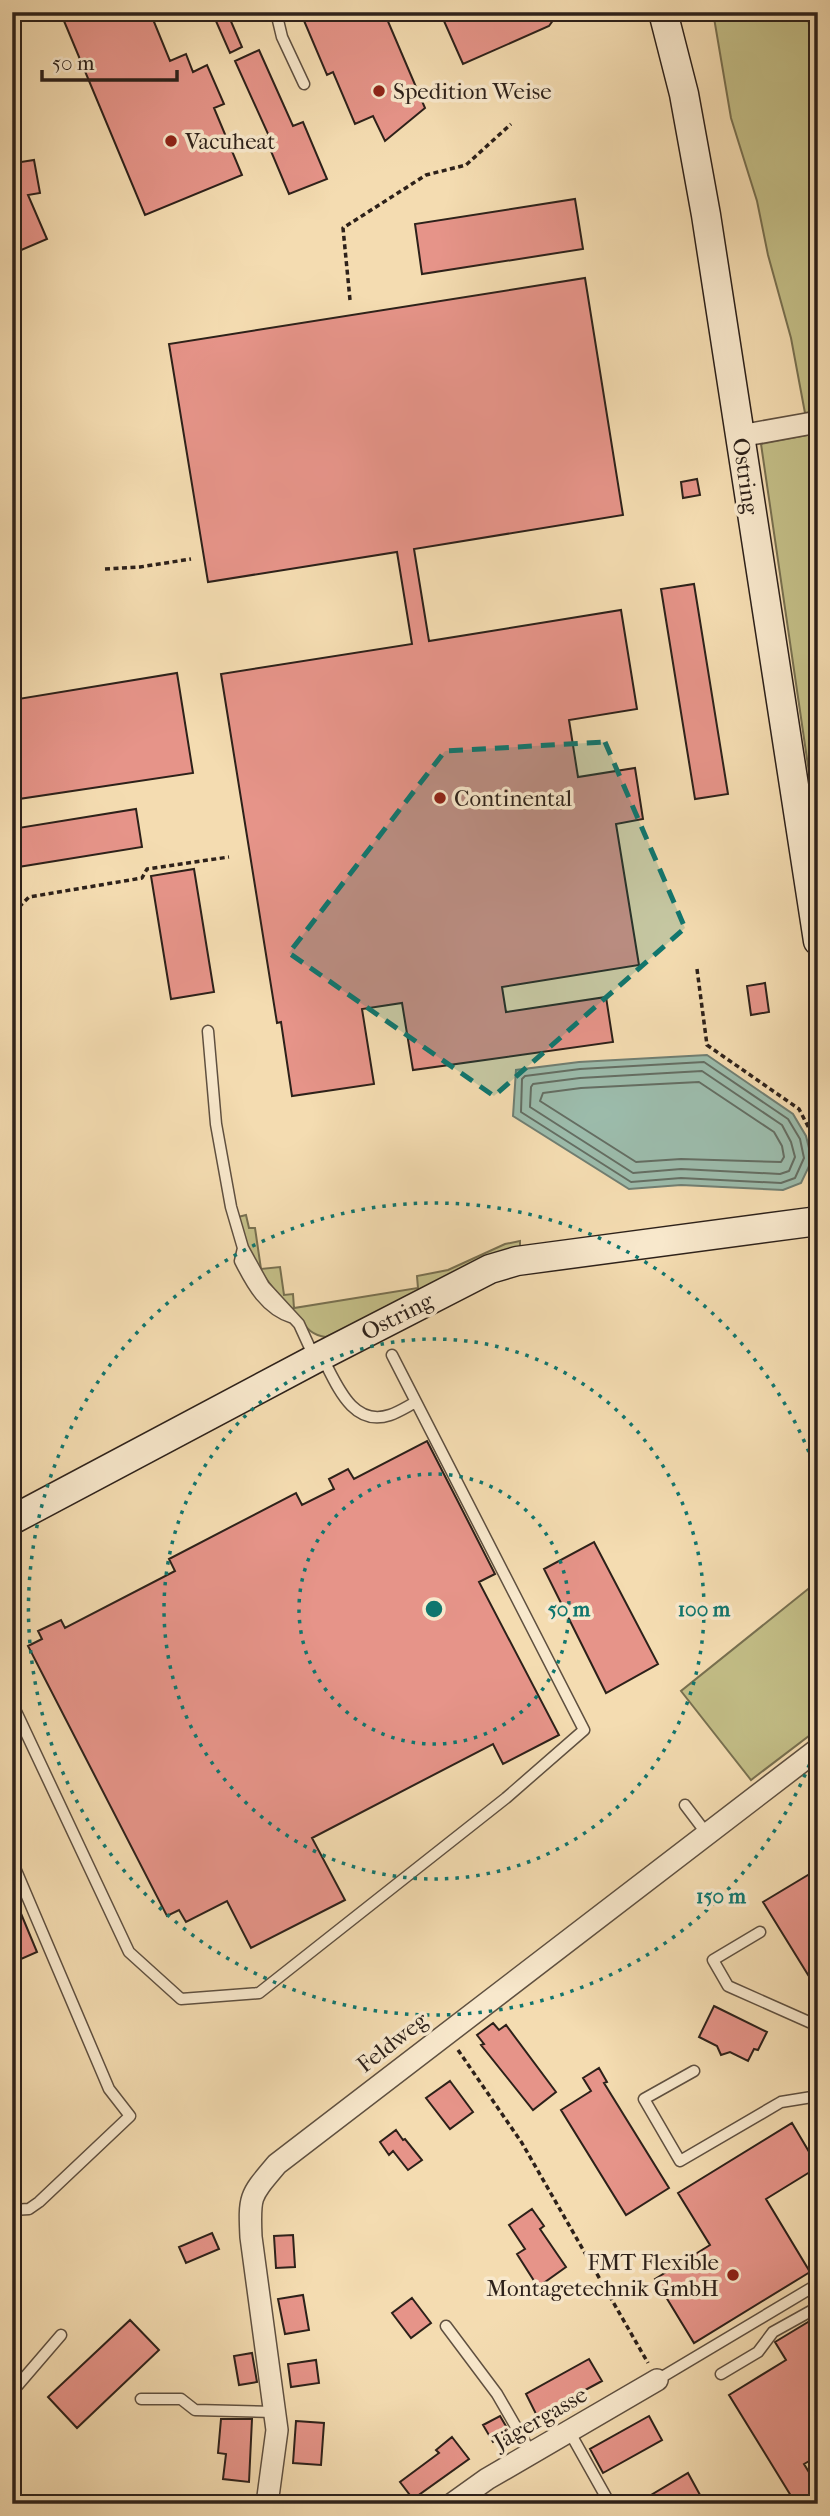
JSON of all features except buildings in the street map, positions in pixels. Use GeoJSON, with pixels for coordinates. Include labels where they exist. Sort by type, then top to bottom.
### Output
{"type":"FeatureCollection","features":[{"type":"Feature","properties":{"kind":"main road","name":"Ostring"},"geometry":{"type":"LineString","coordinates":[[663,12],[684,94],[706,215],[818,942]]}},
{"type":"Feature","properties":{"kind":"main road","name":"Ostring"},"geometry":{"type":"LineString","coordinates":[[12,1520],[490,1269],[517,1261],[818,1221]]}},
{"type":"Feature","properties":{"kind":"street"},"geometry":{"type":"LineString","coordinates":[[740,436],[818,422]]}},
{"type":"Feature","properties":{"kind":"street","name":"Feldweg"},"geometry":{"type":"LineString","coordinates":[[267,2504],[277,2430],[251,2237],[250,2211],[253,2193],[277,2164],[818,1749]]}},
{"type":"Feature","properties":{"kind":"street","name":"Jägergasse"},"geometry":{"type":"LineString","coordinates":[[462,2501],[653,2372]]}},
{"type":"Feature","properties":{"kind":"lane"},"geometry":{"type":"LineString","coordinates":[[276,12],[282,37],[304,84]]}},
{"type":"Feature","properties":{"kind":"lane"},"geometry":{"type":"LineString","coordinates":[[208,1031],[216,1124],[231,1207],[243,1248],[240,1261],[253,1286],[279,1314],[295,1319],[354,1410],[372,1417],[390,1415],[416,1402]]}},
{"type":"Feature","properties":{"kind":"lane"},"geometry":{"type":"LineString","coordinates":[[12,1703],[129,1952],[181,1999],[259,1993],[506,1798],[584,1730],[392,1355]]}},
{"type":"Feature","properties":{"kind":"lane"},"geometry":{"type":"LineString","coordinates":[[685,1805],[707,1833]]}},
{"type":"Feature","properties":{"kind":"lane"},"geometry":{"type":"LineString","coordinates":[[12,1861],[108,2089],[130,2116],[39,2202],[29,2209],[12,2210]]}},
{"type":"Feature","properties":{"kind":"lane"},"geometry":{"type":"LineString","coordinates":[[760,1932],[713,1961],[728,1986],[818,2026]]}},
{"type":"Feature","properties":{"kind":"lane"},"geometry":{"type":"LineString","coordinates":[[694,2071],[644,2099],[680,2161],[781,2102],[818,2096]]}},
{"type":"Feature","properties":{"kind":"lane"},"geometry":{"type":"LineString","coordinates":[[653,2372],[818,2284]]}},
{"type":"Feature","properties":{"kind":"lane"},"geometry":{"type":"LineString","coordinates":[[721,2374],[758,2352],[773,2332],[818,2307]]}},
{"type":"Feature","properties":{"kind":"lane"},"geometry":{"type":"LineString","coordinates":[[446,2326],[497,2394],[531,2453]]}},
{"type":"Feature","properties":{"kind":"lane"},"geometry":{"type":"LineString","coordinates":[[12,2392],[61,2335]]}},
{"type":"Feature","properties":{"kind":"lane"},"geometry":{"type":"LineString","coordinates":[[141,2399],[181,2399],[195,2410],[275,2412]]}},
{"type":"Feature","properties":{"kind":"lane"},"geometry":{"type":"LineString","coordinates":[[569,2431],[610,2504]]}},
{"type":"Feature","properties":{"kind":"path"},"geometry":{"type":"LineString","coordinates":[[809,12],[818,169]]}},
{"type":"Feature","properties":{"kind":"path"},"geometry":{"type":"LineString","coordinates":[[350,300],[343,228],[426,175],[466,165],[511,124]]}},
{"type":"Feature","properties":{"kind":"path"},"geometry":{"type":"LineString","coordinates":[[105,569],[191,559]]}},
{"type":"Feature","properties":{"kind":"path"},"geometry":{"type":"LineString","coordinates":[[19,907],[29,897],[142,877],[147,869],[229,857]]}},
{"type":"Feature","properties":{"kind":"path"},"geometry":{"type":"LineString","coordinates":[[697,969],[707,1045],[799,1110],[812,1134],[816,1156]]}},
{"type":"Feature","properties":{"kind":"path"},"geometry":{"type":"LineString","coordinates":[[447,2033],[522,2143],[653,2372]]}},
{"type":"Feature","properties":{"kind":"highlighted area"},"geometry":{"type":"Polygon","coordinates":[[[605,742],[685,928],[494,1096],[289,953],[445,751],[605,742]]]}},
{"type":"Feature","properties":{"kind":"shaded area"},"geometry":{"type":"Polygon","coordinates":[[[713,12],[818,12],[818,411],[805,413],[791,338],[768,255],[757,201],[731,118],[713,12]]]}},
{"type":"Feature","properties":{"kind":"shaded area"},"geometry":{"type":"Polygon","coordinates":[[[818,433],[818,834],[761,444],[818,433]]]}},
{"type":"Feature","properties":{"kind":"shaded area"},"geometry":{"type":"Polygon","coordinates":[[[246,1215],[249,1228],[255,1228],[261,1269],[280,1267],[284,1295],[293,1294],[294,1308],[418,1288],[417,1276],[448,1270],[505,1244],[520,1241],[520,1248],[326,1337],[307,1328],[259,1268],[238,1217],[246,1215]]]}},
{"type":"Feature","properties":{"kind":"shaded area"},"geometry":{"type":"Polygon","coordinates":[[[818,1581],[818,1729],[751,1780],[681,1691],[818,1581]]]}},
{"type":"Feature","properties":{"kind":"water"},"geometry":{"type":"Polygon","coordinates":[[[707,1055],[793,1114],[806,1136],[812,1160],[801,1183],[783,1190],[681,1185],[629,1189],[513,1116],[516,1070],[579,1062],[707,1055]]]}},
{"type":"Feature","properties":{"kind":"place","name":"Spedition Weise"},"geometry":{"type":"Point","coordinates":[379,91]}},
{"type":"Feature","properties":{"kind":"place","name":"Vacuheat"},"geometry":{"type":"Point","coordinates":[171,141]}},
{"type":"Feature","properties":{"kind":"place","name":"Continental"},"geometry":{"type":"Point","coordinates":[440,798]}},
{"type":"Feature","properties":{"kind":"place","name":"FMT Flexible Montagetechnik GmbH"},"geometry":{"type":"Point","coordinates":[733,2275]}}]}
